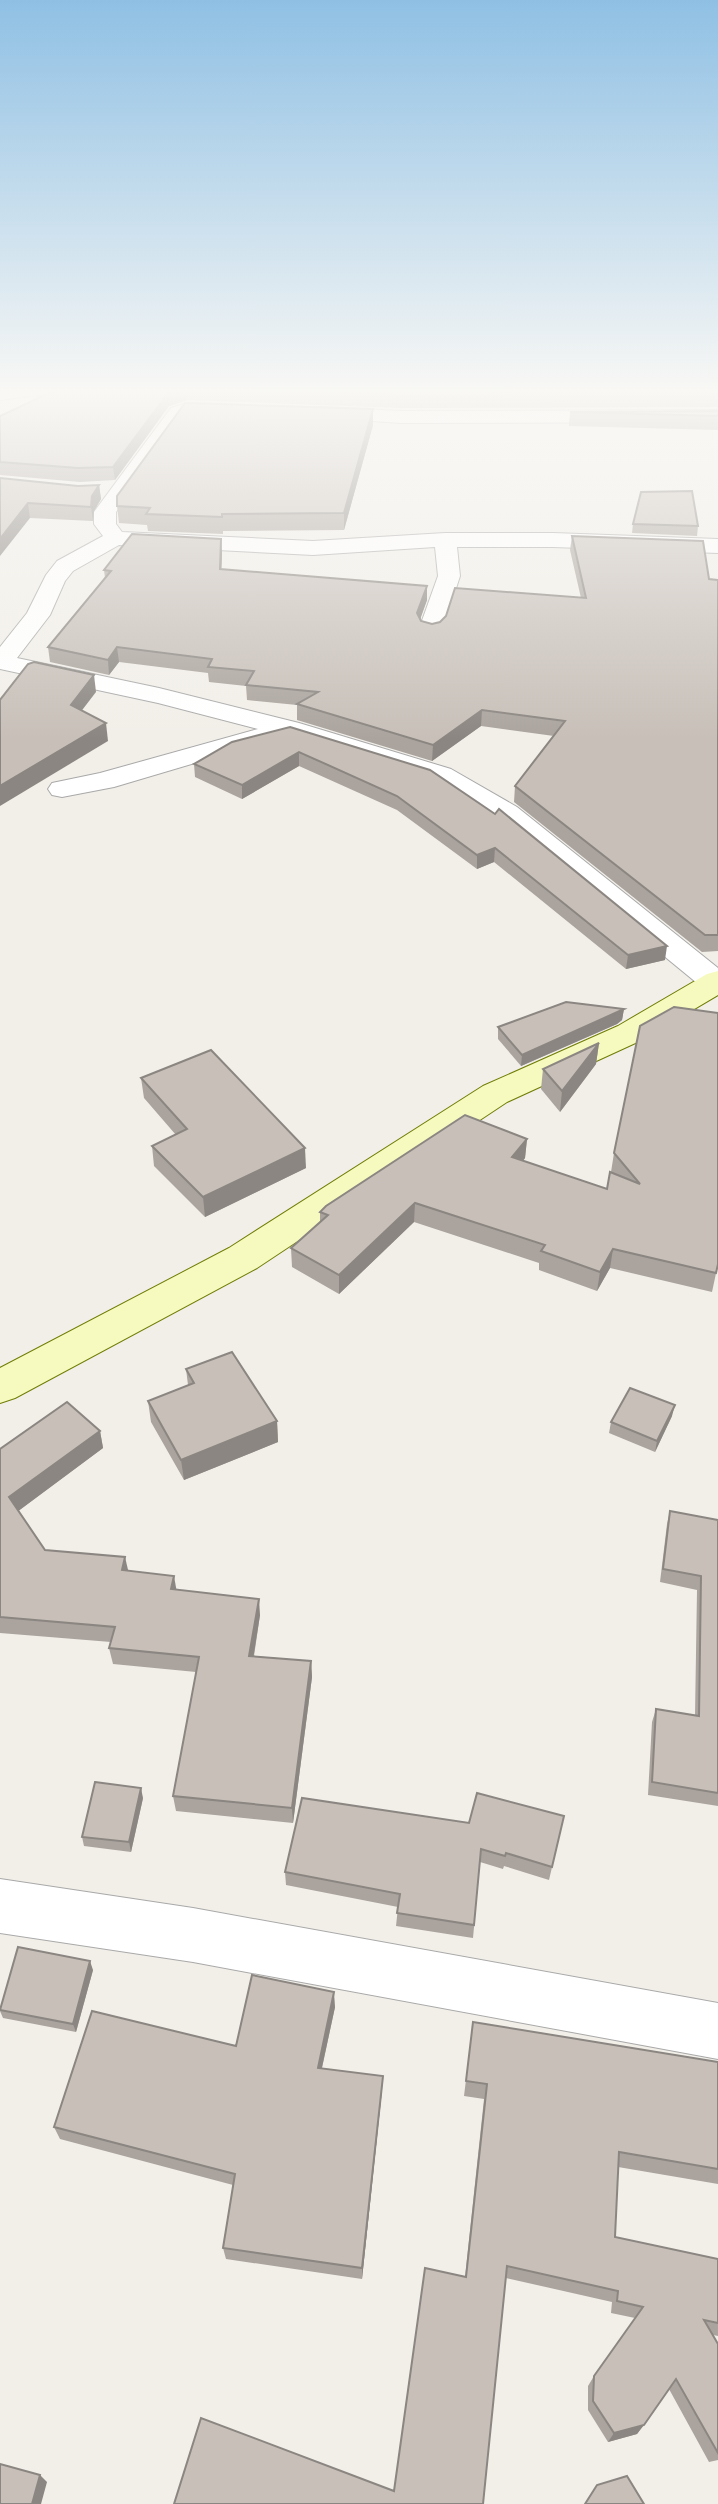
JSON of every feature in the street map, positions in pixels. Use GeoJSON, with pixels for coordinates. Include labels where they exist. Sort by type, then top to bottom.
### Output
{"type":"FeatureCollection","features":[{"type":"Feature","properties":{"kind":"street"},"geometry":{"type":"LineString","coordinates":[[110,505],[105,512],[105,524],[115,537]]}},
{"type":"Feature","properties":{"kind":"street"},"geometry":{"type":"LineString","coordinates":[[0,1387],[243,1258],[495,1094],[630,1033],[716,981],[507,813],[441,775],[290,729],[159,696],[0,662],[38,615],[54,580],[65,566],[115,537],[313,548],[445,540],[718,546]]}},
{"type":"Feature","properties":{"kind":"street"},"geometry":{"type":"LineString","coordinates":[[431,629],[449,576],[445,540]]}},
{"type":"Feature","properties":{"kind":"street"},"geometry":{"type":"LineString","coordinates":[[62,789],[290,729]]}},
{"type":"Feature","properties":{"kind":"street"},"geometry":{"type":"LineString","coordinates":[[0,1906],[193,1935],[718,2031]]}},
{"type":"Feature","properties":{"kind":"building"},"geometry":{"type":"Polygon","coordinates":[[[0,505],[27,505],[0,539],[0,505]]]}},
{"type":"Feature","properties":{"kind":"building"},"geometry":{"type":"Polygon","coordinates":[[[57,505],[91,505],[91,507],[57,505]]]}},
{"type":"Feature","properties":{"kind":"building"},"geometry":{"type":"Polygon","coordinates":[[[346,505],[344,513],[222,514],[222,517],[146,514],[150,508],[117,506],[346,505]]]}},
{"type":"Feature","properties":{"kind":"building"},"geometry":{"type":"Polygon","coordinates":[[[638,505],[694,505],[698,526],[633,524],[638,505]]]}},
{"type":"Feature","properties":{"kind":"building"},"geometry":{"type":"Polygon","coordinates":[[[132,534],[221,539],[220,569],[427,586],[417,613],[421,621],[432,624],[440,622],[446,616],[455,588],[586,598],[572,536],[703,541],[709,579],[718,580],[718,935],[705,935],[515,786],[565,721],[482,710],[433,745],[297,704],[318,692],[246,685],[254,671],[208,667],[212,659],[117,647],[108,660],[48,647],[111,571],[104,570],[132,534]]]}},
{"type":"Feature","properties":{"kind":"building"},"geometry":{"type":"Polygon","coordinates":[[[34,662],[94,675],[71,705],[106,723],[0,786],[0,700],[28,664],[34,662]]]}},
{"type":"Feature","properties":{"kind":"building"},"geometry":{"type":"Polygon","coordinates":[[[290,727],[430,770],[495,814],[499,809],[667,946],[628,955],[495,848],[477,855],[397,796],[299,752],[242,785],[194,764],[232,742],[290,727]]]}},
{"type":"Feature","properties":{"kind":"building"},"geometry":{"type":"Polygon","coordinates":[[[566,1002],[624,1009],[522,1055],[498,1027],[566,1002]]]}},
{"type":"Feature","properties":{"kind":"building"},"geometry":{"type":"Polygon","coordinates":[[[674,1007],[718,1013],[716,1273],[613,1249],[600,1272],[541,1251],[545,1245],[415,1203],[339,1275],[291,1248],[328,1215],[320,1212],[326,1206],[465,1115],[527,1139],[512,1157],[607,1189],[610,1172],[640,1184],[614,1153],[640,1026],[674,1007]]]}},
{"type":"Feature","properties":{"kind":"building"},"geometry":{"type":"Polygon","coordinates":[[[599,1043],[562,1091],[543,1069],[599,1043]]]}},
{"type":"Feature","properties":{"kind":"building"},"geometry":{"type":"Polygon","coordinates":[[[211,1050],[305,1148],[203,1197],[152,1146],[187,1129],[141,1078],[211,1050]]]}},
{"type":"Feature","properties":{"kind":"building"},"geometry":{"type":"Polygon","coordinates":[[[232,1352],[277,1421],[181,1460],[148,1401],[194,1383],[186,1369],[232,1352]]]}},
{"type":"Feature","properties":{"kind":"building"},"geometry":{"type":"Polygon","coordinates":[[[630,1388],[675,1405],[657,1441],[611,1422],[630,1388]]]}},
{"type":"Feature","properties":{"kind":"building"},"geometry":{"type":"Polygon","coordinates":[[[67,1402],[100,1431],[9,1497],[45,1550],[125,1557],[122,1570],[174,1576],[171,1589],[259,1599],[249,1656],[311,1661],[292,1808],[173,1796],[199,1657],[109,1648],[115,1627],[0,1617],[0,1449],[67,1402]]]}},
{"type":"Feature","properties":{"kind":"building"},"geometry":{"type":"Polygon","coordinates":[[[670,1511],[718,1520],[718,1793],[652,1782],[656,1709],[699,1716],[701,1576],[663,1569],[670,1511]]]}},
{"type":"Feature","properties":{"kind":"building"},"geometry":{"type":"Polygon","coordinates":[[[95,1782],[141,1788],[129,1842],[82,1837],[95,1782]]]}},
{"type":"Feature","properties":{"kind":"building"},"geometry":{"type":"Polygon","coordinates":[[[477,1793],[564,1816],[552,1867],[506,1853],[505,1856],[481,1849],[474,1925],[397,1913],[400,1894],[285,1872],[302,1798],[469,1823],[477,1793]]]}},
{"type":"Feature","properties":{"kind":"building"},"geometry":{"type":"Polygon","coordinates":[[[18,1947],[90,1961],[73,2024],[0,2010],[18,1947]]]}},
{"type":"Feature","properties":{"kind":"building"},"geometry":{"type":"Polygon","coordinates":[[[252,1975],[334,1992],[318,2068],[383,2076],[362,2268],[223,2248],[235,2174],[54,2127],[92,2011],[236,2046],[252,1975]]]}},
{"type":"Feature","properties":{"kind":"building"},"geometry":{"type":"Polygon","coordinates":[[[473,2022],[718,2062],[718,2169],[619,2152],[615,2237],[718,2259],[718,2323],[704,2320],[718,2344],[718,2453],[676,2379],[644,2425],[614,2433],[593,2401],[594,2376],[643,2307],[617,2301],[618,2291],[507,2266],[483,2504],[174,2504],[201,2418],[394,2491],[425,2268],[466,2277],[487,2084],[466,2081],[473,2022]]]}},
{"type":"Feature","properties":{"kind":"building"},"geometry":{"type":"Polygon","coordinates":[[[0,2464],[40,2475],[32,2504],[0,2504],[0,2464]]]}},
{"type":"Feature","properties":{"kind":"building"},"geometry":{"type":"Polygon","coordinates":[[[627,2476],[644,2504],[585,2504],[597,2485],[627,2476]]]}}]}
